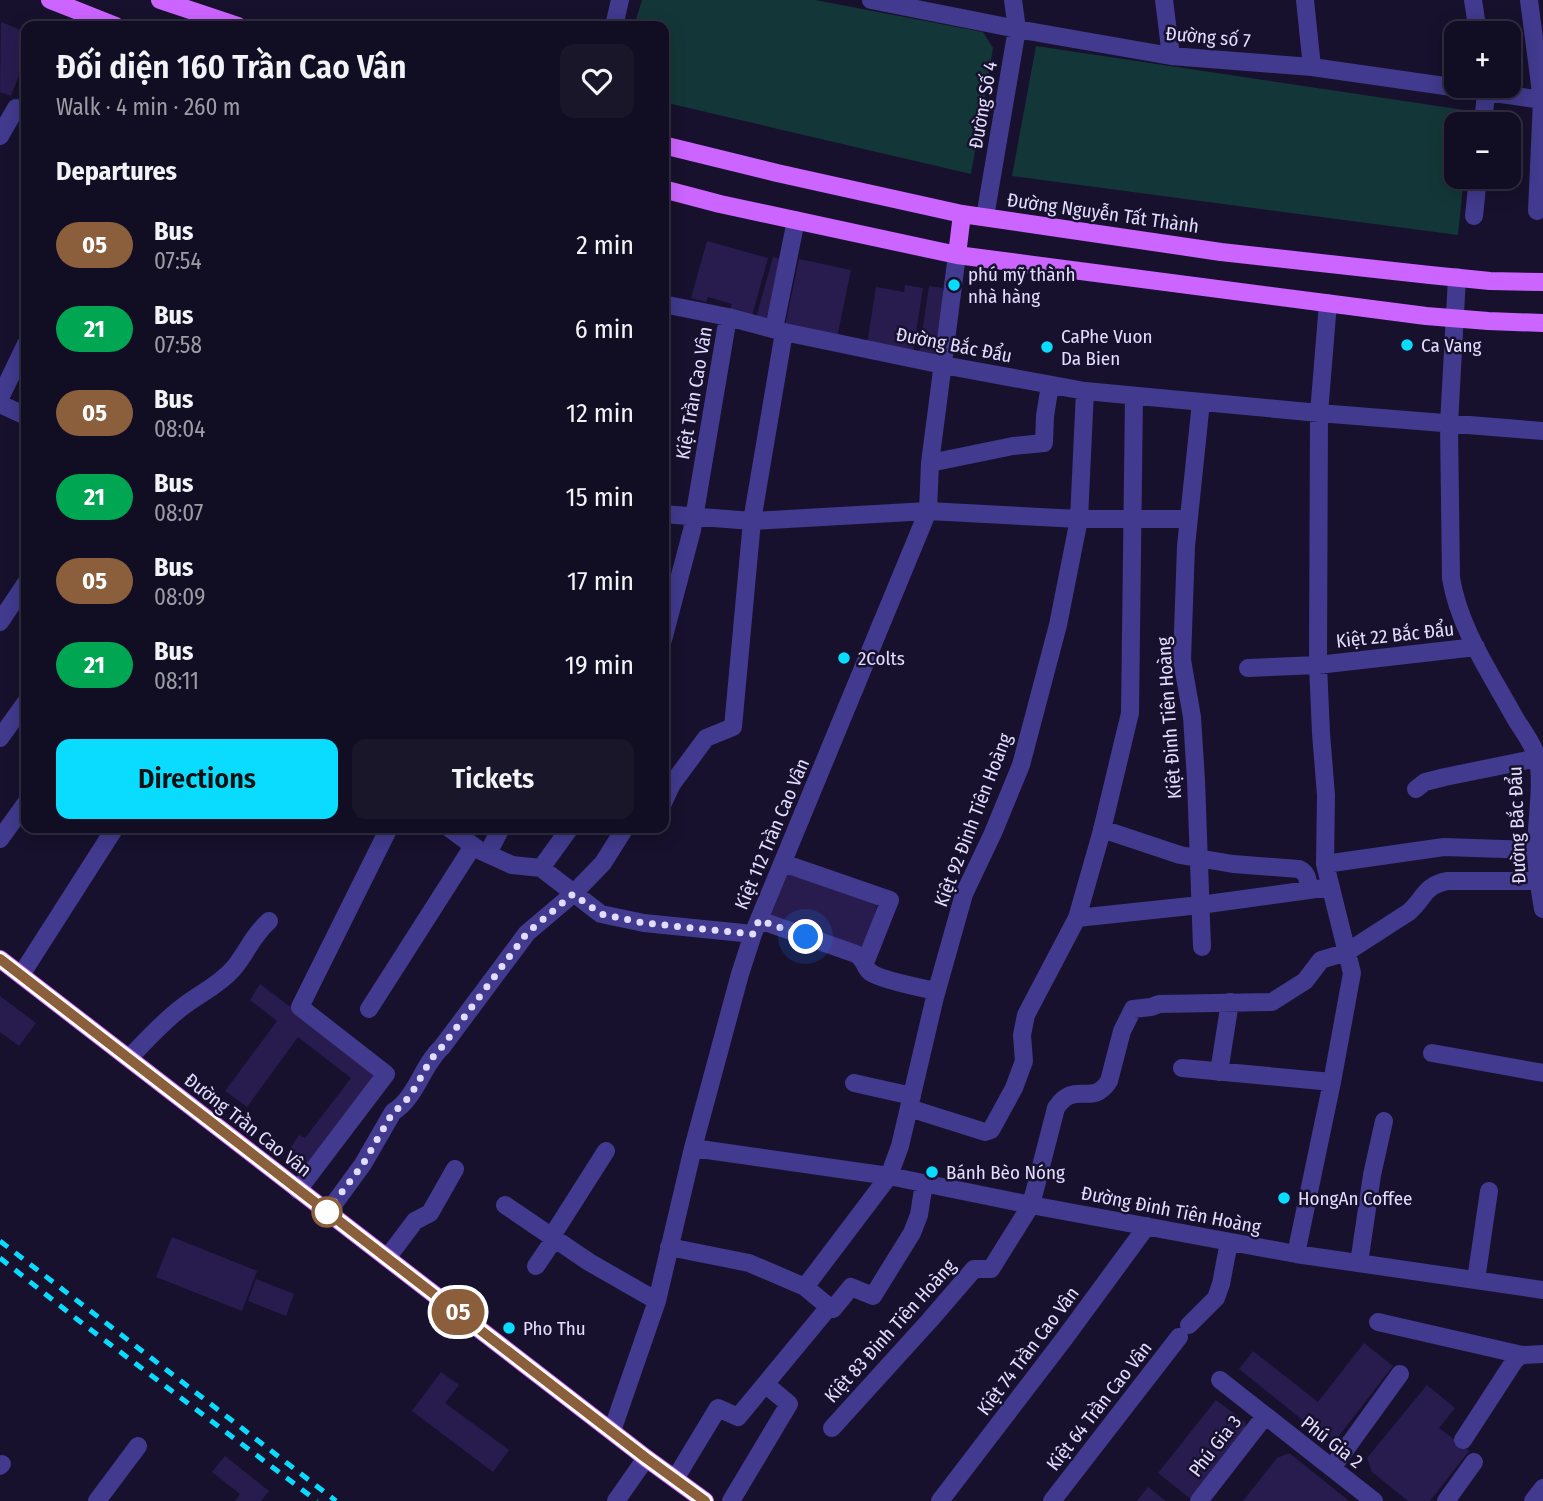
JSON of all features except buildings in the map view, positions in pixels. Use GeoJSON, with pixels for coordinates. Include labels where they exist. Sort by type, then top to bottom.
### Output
{"type":"FeatureCollection","features":[{"type":"Feature","properties":{"kind":"main road"},"geometry":{"type":"LineString","coordinates":[[50,0],[103,21]]}},
{"type":"Feature","properties":{"kind":"main road"},"geometry":{"type":"LineString","coordinates":[[160,0],[223,21]]}},
{"type":"Feature","properties":{"kind":"main road","name":"Đường Nguyễn Tất Thành"},"geometry":{"type":"LineString","coordinates":[[669,146],[962,214],[1221,252],[1490,281],[1543,282]]}},
{"type":"Feature","properties":{"kind":"main road"},"geometry":{"type":"LineString","coordinates":[[669,191],[957,255],[1454,319],[1543,323]]}},
{"type":"Feature","properties":{"kind":"main road"},"geometry":{"type":"LineString","coordinates":[[957,255],[962,214]]}},
{"type":"Feature","properties":{"kind":"main road","name":"Đường Trần Cao Vân"},"geometry":{"type":"LineString","coordinates":[[0,959],[705,1501]]}},
{"type":"Feature","properties":{"kind":"street"},"geometry":{"type":"LineString","coordinates":[[615,21],[620,0]]}},
{"type":"Feature","properties":{"kind":"street","name":"Đường số 7"},"geometry":{"type":"LineString","coordinates":[[871,0],[1171,56],[1312,66],[1444,83]]}},
{"type":"Feature","properties":{"kind":"street","name":"Đường Số 4"},"geometry":{"type":"LineString","coordinates":[[985,217],[1017,29],[1013,0]]}},
{"type":"Feature","properties":{"kind":"street"},"geometry":{"type":"LineString","coordinates":[[1164,0],[1171,56]]}},
{"type":"Feature","properties":{"kind":"street"},"geometry":{"type":"LineString","coordinates":[[1305,0],[1312,66]]}},
{"type":"Feature","properties":{"kind":"street"},"geometry":{"type":"LineString","coordinates":[[1473,0],[1476,21]]}},
{"type":"Feature","properties":{"kind":"street"},"geometry":{"type":"LineString","coordinates":[[1529,0],[1543,100],[1537,211]]}},
{"type":"Feature","properties":{"kind":"street","name":"Đường số 7"},"geometry":{"type":"LineString","coordinates":[[1521,96],[1543,100]]}},
{"type":"Feature","properties":{"kind":"street"},"geometry":{"type":"LineString","coordinates":[[0,136],[14,107]]}},
{"type":"Feature","properties":{"kind":"street"},"geometry":{"type":"LineString","coordinates":[[1474,216],[1477,189]]}},
{"type":"Feature","properties":{"kind":"street"},"geometry":{"type":"LineString","coordinates":[[669,790],[706,738],[733,727],[752,521],[796,220]]}},
{"type":"Feature","properties":{"kind":"street","name":"Kiệt 112 Trần Cao Vân"},"geometry":{"type":"LineString","coordinates":[[612,1431],[657,1301],[693,1148],[740,974],[756,927],[928,511],[930,463],[957,255]]}},
{"type":"Feature","properties":{"kind":"street","name":"Đường Bắc Đẩu"},"geometry":{"type":"LineString","coordinates":[[1457,277],[1449,424],[1451,578],[1454,597],[1476,647],[1540,758],[1541,799],[1536,850],[1543,909]]}},
{"type":"Feature","properties":{"kind":"street"},"geometry":{"type":"LineString","coordinates":[[1296,1254],[1352,973],[1325,864],[1326,795],[1318,665],[1319,413],[1328,303]]}},
{"type":"Feature","properties":{"kind":"street","name":"Đường Bắc Đẩu"},"geometry":{"type":"LineString","coordinates":[[669,305],[943,365],[1085,391],[1543,431]]}},
{"type":"Feature","properties":{"kind":"street","name":"Kiệt Trần Cao Vân"},"geometry":{"type":"LineString","coordinates":[[669,616],[694,516],[728,317]]}},
{"type":"Feature","properties":{"kind":"street"},"geometry":{"type":"LineString","coordinates":[[0,398],[21,354]]}},
{"type":"Feature","properties":{"kind":"street"},"geometry":{"type":"LineString","coordinates":[[930,463],[1013,446],[1044,443],[1049,385]]}},
{"type":"Feature","properties":{"kind":"street","name":"Kiệt 92 Đinh Tiên Hoàng"},"geometry":{"type":"LineString","coordinates":[[805,1287],[889,1176],[900,1146],[936,991],[964,894],[1021,765],[1058,625],[1079,519],[1085,391]]}},
{"type":"Feature","properties":{"kind":"street"},"geometry":{"type":"LineString","coordinates":[[854,1083],[985,1132],[991,1130],[1014,1088],[1024,1061],[1022,1035],[1026,1015],[1077,918],[1130,713],[1134,396]]}},
{"type":"Feature","properties":{"kind":"street","name":"Kiệt Đinh Tiên Hoàng"},"geometry":{"type":"LineString","coordinates":[[1201,402],[1186,546],[1182,660],[1192,717],[1202,947]]}},
{"type":"Feature","properties":{"kind":"street"},"geometry":{"type":"LineString","coordinates":[[0,404],[21,414]]}},
{"type":"Feature","properties":{"kind":"street"},"geometry":{"type":"LineString","coordinates":[[669,514],[752,521],[928,511],[1079,519],[1189,519]]}},
{"type":"Feature","properties":{"kind":"street"},"geometry":{"type":"LineString","coordinates":[[0,622],[21,590]]}},
{"type":"Feature","properties":{"kind":"street","name":"Kiệt 22 Bắc Đẩu"},"geometry":{"type":"LineString","coordinates":[[1248,668],[1318,665],[1476,647]]}},
{"type":"Feature","properties":{"kind":"street"},"geometry":{"type":"LineString","coordinates":[[0,738],[21,709]]}},
{"type":"Feature","properties":{"kind":"street"},"geometry":{"type":"LineString","coordinates":[[1416,789],[1426,782],[1445,777],[1540,758]]}},
{"type":"Feature","properties":{"kind":"street"},"geometry":{"type":"LineString","coordinates":[[0,839],[21,810]]}},
{"type":"Feature","properties":{"kind":"street"},"geometry":{"type":"LineString","coordinates":[[1102,829],[1163,851],[1199,859],[1298,869],[1306,875],[1309,890]]}},
{"type":"Feature","properties":{"kind":"street"},"geometry":{"type":"LineString","coordinates":[[21,975],[113,833]]}},
{"type":"Feature","properties":{"kind":"street"},"geometry":{"type":"LineString","coordinates":[[299,1190],[386,1074],[300,1007],[387,833]]}},
{"type":"Feature","properties":{"kind":"street"},"geometry":{"type":"LineString","coordinates":[[456,833],[481,850],[512,864],[541,868],[601,914],[644,923],[756,927],[856,954],[862,958],[869,971],[875,974],[936,991]]}},
{"type":"Feature","properties":{"kind":"street"},"geometry":{"type":"LineString","coordinates":[[369,1009],[496,833]]}},
{"type":"Feature","properties":{"kind":"street"},"geometry":{"type":"LineString","coordinates":[[541,868],[566,833]]}},
{"type":"Feature","properties":{"kind":"street"},"geometry":{"type":"LineString","coordinates":[[328,1212],[363,1164],[393,1112],[400,1108],[420,1080],[432,1056],[442,1047],[527,933],[573,894],[603,863],[622,833]]}},
{"type":"Feature","properties":{"kind":"street"},"geometry":{"type":"LineString","coordinates":[[1325,864],[1444,847],[1536,850]]}},
{"type":"Feature","properties":{"kind":"street"},"geometry":{"type":"LineString","coordinates":[[783,863],[890,900],[865,963]]}},
{"type":"Feature","properties":{"kind":"street"},"geometry":{"type":"LineString","coordinates":[[1031,1205],[1056,1108],[1065,1096],[1094,1094],[1105,1088],[1122,1031],[1133,1009],[1159,1004],[1272,1002],[1305,981],[1321,960],[1347,952],[1409,912],[1429,888],[1438,883],[1538,881]]}},
{"type":"Feature","properties":{"kind":"street"},"geometry":{"type":"LineString","coordinates":[[1077,918],[1331,887]]}},
{"type":"Feature","properties":{"kind":"street"},"geometry":{"type":"LineString","coordinates":[[129,1058],[170,1016],[205,993],[233,969],[250,942],[269,921]]}},
{"type":"Feature","properties":{"kind":"street"},"geometry":{"type":"LineString","coordinates":[[1219,1072],[1230,1002]]}},
{"type":"Feature","properties":{"kind":"street"},"geometry":{"type":"LineString","coordinates":[[1432,1053],[1543,1073]]}},
{"type":"Feature","properties":{"kind":"street"},"geometry":{"type":"LineString","coordinates":[[1182,1068],[1332,1082]]}},
{"type":"Feature","properties":{"kind":"street"},"geometry":{"type":"LineString","coordinates":[[1359,1263],[1372,1175],[1384,1121]]}},
{"type":"Feature","properties":{"kind":"street","name":"Đường Đinh Tiên Hoàng"},"geometry":{"type":"LineString","coordinates":[[693,1148],[889,1176],[1296,1254],[1543,1290]]}},
{"type":"Feature","properties":{"kind":"street"},"geometry":{"type":"LineString","coordinates":[[536,1266],[606,1151]]}},
{"type":"Feature","properties":{"kind":"street"},"geometry":{"type":"LineString","coordinates":[[387,1258],[415,1221],[430,1213],[454,1169]]}},
{"type":"Feature","properties":{"kind":"street"},"geometry":{"type":"LineString","coordinates":[[669,1247],[749,1263],[805,1287],[833,1308],[851,1287],[873,1296],[912,1233],[919,1215],[924,1183]]}},
{"type":"Feature","properties":{"kind":"street"},"geometry":{"type":"LineString","coordinates":[[1476,1280],[1489,1191]]}},
{"type":"Feature","properties":{"kind":"street"},"geometry":{"type":"LineString","coordinates":[[505,1205],[590,1262],[657,1301]]}},
{"type":"Feature","properties":{"kind":"street","name":"Kiệt 83 Đinh Tiên Hoàng"},"geometry":{"type":"LineString","coordinates":[[832,1428],[974,1269],[991,1269],[1031,1205]]}},
{"type":"Feature","properties":{"kind":"street","name":"Kiệt 74 Trần Cao Vân"},"geometry":{"type":"LineString","coordinates":[[940,1501],[1147,1226]]}},
{"type":"Feature","properties":{"kind":"street","name":"Kiệt 64 Trần Cao Vân"},"geometry":{"type":"LineString","coordinates":[[1052,1501],[1184,1331],[1216,1298],[1229,1242]]}},
{"type":"Feature","properties":{"kind":"street"},"geometry":{"type":"LineString","coordinates":[[675,1479],[718,1408],[738,1417],[829,1307]]}},
{"type":"Feature","properties":{"kind":"street"},"geometry":{"type":"LineString","coordinates":[[1378,1322],[1522,1355],[1543,1354]]}},
{"type":"Feature","properties":{"kind":"street"},"geometry":{"type":"LineString","coordinates":[[1463,1440],[1515,1360],[1522,1355]]}},
{"type":"Feature","properties":{"kind":"street"},"geometry":{"type":"LineString","coordinates":[[1332,1468],[1400,1374]]}},
{"type":"Feature","properties":{"kind":"street","name":"Phú Gia 2"},"geometry":{"type":"LineString","coordinates":[[1220,1380],[1374,1501]]}},
{"type":"Feature","properties":{"kind":"street"},"geometry":{"type":"LineString","coordinates":[[731,1501],[789,1404],[765,1384]]}},
{"type":"Feature","properties":{"kind":"street","name":"Phú Gia 3"},"geometry":{"type":"LineString","coordinates":[[1199,1501],[1265,1416]]}},
{"type":"Feature","properties":{"kind":"street"},"geometry":{"type":"LineString","coordinates":[[97,1501],[138,1446]]}},
{"type":"Feature","properties":{"kind":"street"},"geometry":{"type":"LineString","coordinates":[[616,1501],[646,1458]]}},
{"type":"Feature","properties":{"kind":"street"},"geometry":{"type":"LineString","coordinates":[[1446,1501],[1474,1462]]}},
{"type":"Feature","properties":{"kind":"street"},"geometry":{"type":"LineString","coordinates":[[1533,1501],[1543,1488]]}},
{"type":"Feature","properties":{"kind":"green space"},"geometry":{"type":"Polygon","coordinates":[[[642,0],[815,0],[983,32],[993,48],[971,174],[669,103],[669,21],[636,21],[642,0]]]}},
{"type":"Feature","properties":{"kind":"green space"},"geometry":{"type":"Polygon","coordinates":[[[1036,46],[1471,111],[1444,112],[1444,189],[1463,189],[1458,235],[1012,176],[1036,46]]]}},
{"type":"Feature","properties":{"kind":"railway"},"geometry":{"type":"LineString","coordinates":[[0,1241],[336,1501]]}},
{"type":"Feature","properties":{"kind":"railway"},"geometry":{"type":"LineString","coordinates":[[0,1258],[317,1501]]}},
{"type":"Feature","properties":{"kind":"bus line","name":"05"},"geometry":{"type":"LineString","coordinates":[[0,959],[705,1501]]}},
{"type":"Feature","properties":{"kind":"place","name":"phú mỹ thành nhà hàng"},"geometry":{"type":"Point","coordinates":[954,285]}},
{"type":"Feature","properties":{"kind":"place","name":"Ca Vang"},"geometry":{"type":"Point","coordinates":[1407,345]}},
{"type":"Feature","properties":{"kind":"place","name":"CaPhe Vuon Da Bien"},"geometry":{"type":"Point","coordinates":[1047,347]}},
{"type":"Feature","properties":{"kind":"place","name":"2Colts"},"geometry":{"type":"Point","coordinates":[844,658]}},
{"type":"Feature","properties":{"kind":"place","name":"Bánh Bèo Nóng"},"geometry":{"type":"Point","coordinates":[932,1172]}},
{"type":"Feature","properties":{"kind":"place","name":"HongAn Coffee"},"geometry":{"type":"Point","coordinates":[1284,1198]}},
{"type":"Feature","properties":{"kind":"place","name":"Pho Thu"},"geometry":{"type":"Point","coordinates":[509,1328]}},
{"type":"Feature","properties":{"kind":"route"},"geometry":{"type":"LineString","coordinates":[[327,1212],[363,1164],[393,1112],[400,1108],[420,1080],[432,1056],[442,1047],[527,933],[573,894],[601,914],[644,923],[753,934],[759,920],[806,937]]}}]}
